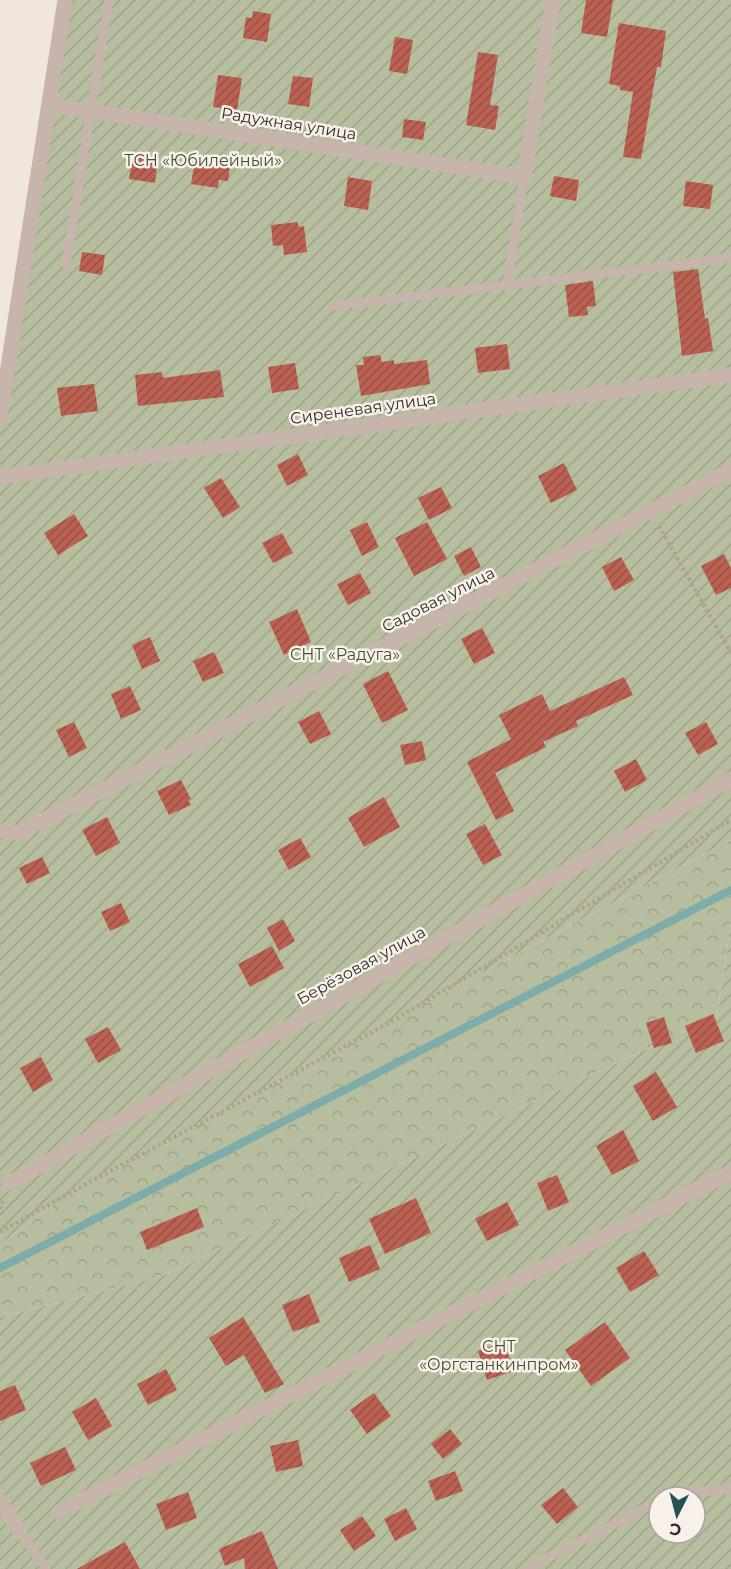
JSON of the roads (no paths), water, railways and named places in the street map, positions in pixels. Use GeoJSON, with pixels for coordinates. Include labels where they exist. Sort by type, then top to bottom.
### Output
{"type":"FeatureCollection","features":[{"type":"Feature","properties":{"kind":"street"},"geometry":{"type":"LineString","coordinates":[[0,417],[65,0]]}},
{"type":"Feature","properties":{"kind":"street"},"geometry":{"type":"LineString","coordinates":[[524,177],[553,0]]}},
{"type":"Feature","properties":{"kind":"street","name":"Радужная улица"},"geometry":{"type":"LineString","coordinates":[[49,105],[524,177]]}},
{"type":"Feature","properties":{"kind":"street","name":"Сиреневая улица"},"geometry":{"type":"LineString","coordinates":[[0,477],[731,375]]}},
{"type":"Feature","properties":{"kind":"street","name":"Садовая улица"},"geometry":{"type":"LineString","coordinates":[[0,831],[18,833],[731,470]]}},
{"type":"Feature","properties":{"kind":"street","name":"Берёзовая улица"},"geometry":{"type":"LineString","coordinates":[[9,1183],[731,779]]}},
{"type":"Feature","properties":{"kind":"street"},"geometry":{"type":"LineString","coordinates":[[58,1512],[731,1172]]}},
{"type":"Feature","properties":{"kind":"street"},"geometry":{"type":"LineString","coordinates":[[0,1501],[20,1531]]}},
{"type":"Feature","properties":{"kind":"lane"},"geometry":{"type":"LineString","coordinates":[[66,264],[108,0]]}},
{"type":"Feature","properties":{"kind":"lane"},"geometry":{"type":"LineString","coordinates":[[507,285],[524,177]]}},
{"type":"Feature","properties":{"kind":"lane"},"geometry":{"type":"LineString","coordinates":[[332,306],[731,258]]}},
{"type":"Feature","properties":{"kind":"lane"},"geometry":{"type":"LineString","coordinates":[[707,1491],[731,1490]]}},
{"type":"Feature","properties":{"kind":"lane"},"geometry":{"type":"LineString","coordinates":[[526,1569],[647,1507]]}},
{"type":"Feature","properties":{"kind":"lane"},"geometry":{"type":"LineString","coordinates":[[20,1531],[46,1569]]}},
{"type":"Feature","properties":{"kind":"waterway"},"geometry":{"type":"LineString","coordinates":[[0,1268],[731,890]]}},
{"type":"Feature","properties":{"kind":"park label","name":"ТСН «Юбилейный»"},"geometry":{"type":"Point","coordinates":[203,160]}},
{"type":"Feature","properties":{"kind":"park label","name":"СНТ «Радуга»"},"geometry":{"type":"Point","coordinates":[345,654]}},
{"type":"Feature","properties":{"kind":"park label","name":"СНТ «Оргстанкинпром»"},"geometry":{"type":"Point","coordinates":[499,1355]}}]}
